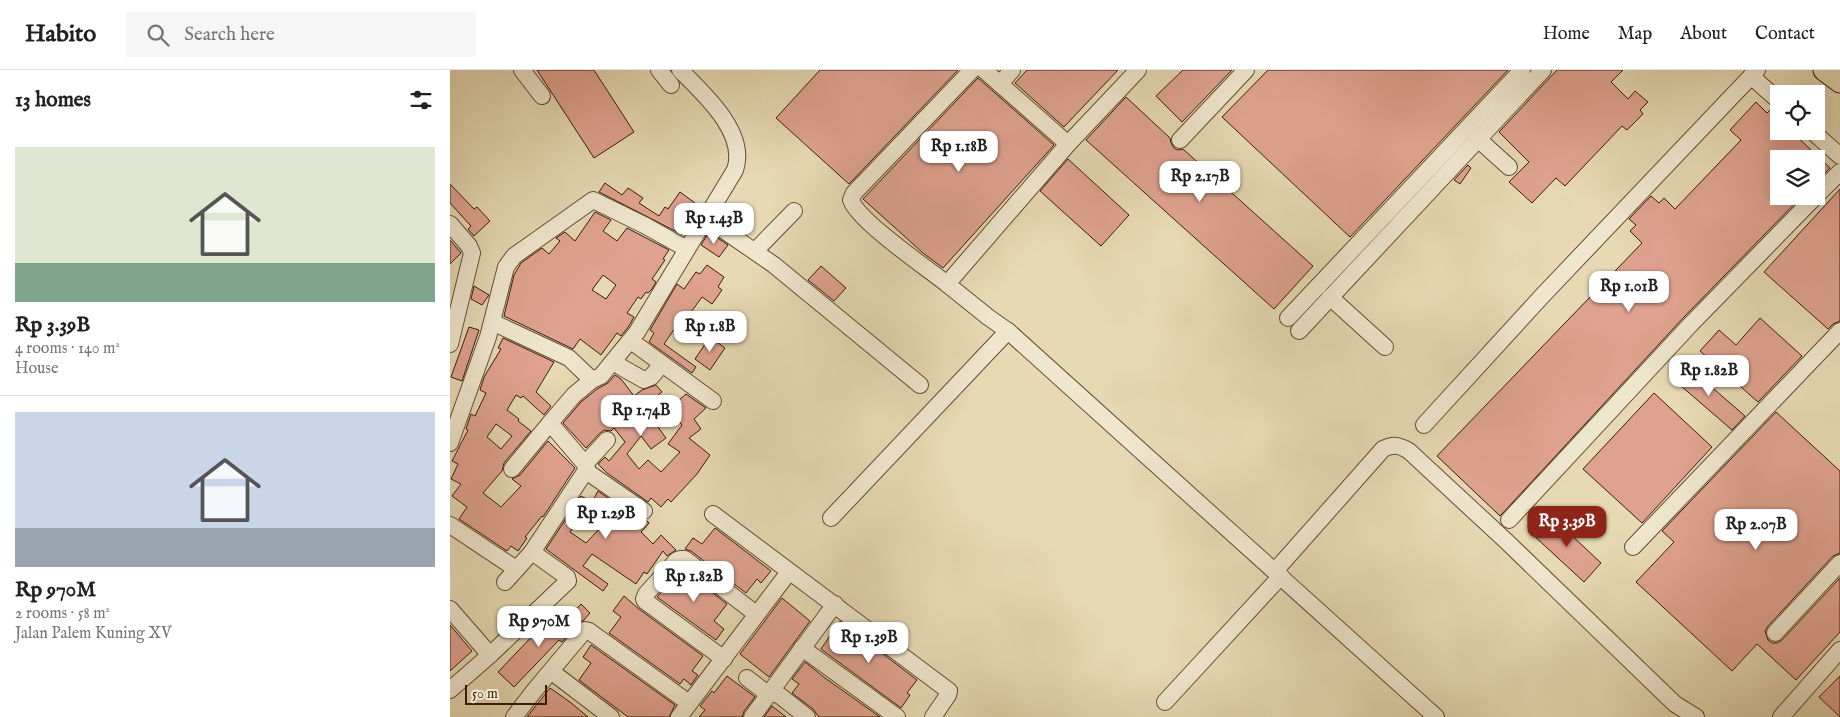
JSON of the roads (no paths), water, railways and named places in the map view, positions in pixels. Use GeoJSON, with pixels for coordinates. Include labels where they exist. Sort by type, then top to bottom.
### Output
{"type":"FeatureCollection","features":[{"type":"Feature","properties":{"kind":"main road"},"geometry":{"type":"LineString","coordinates":[[1824,70],[1840,82]]}},
{"type":"Feature","properties":{"kind":"street"},"geometry":{"type":"LineString","coordinates":[[522,70],[542,96]]}},
{"type":"Feature","properties":{"kind":"street"},"geometry":{"type":"LineString","coordinates":[[659,70],[670,85]]}},
{"type":"Feature","properties":{"kind":"street"},"geometry":{"type":"LineString","coordinates":[[512,469],[574,395],[592,380],[601,376],[630,341],[735,170],[738,161],[734,142],[726,122],[720,112],[680,70]]}},
{"type":"Feature","properties":{"kind":"street"},"geometry":{"type":"LineString","coordinates":[[972,70],[854,193],[851,200],[853,206],[869,223],[988,318],[1008,331],[1436,717]]}},
{"type":"Feature","properties":{"kind":"street"},"geometry":{"type":"LineString","coordinates":[[984,70],[1068,144]]}},
{"type":"Feature","properties":{"kind":"street"},"geometry":{"type":"LineString","coordinates":[[1000,84],[1012,70]]}},
{"type":"Feature","properties":{"kind":"street"},"geometry":{"type":"LineString","coordinates":[[947,284],[1068,144],[1138,70]]}},
{"type":"Feature","properties":{"kind":"street"},"geometry":{"type":"LineString","coordinates":[[1180,140],[1246,70]]}},
{"type":"Feature","properties":{"kind":"street"},"geometry":{"type":"LineString","coordinates":[[1288,318],[1522,70]]}},
{"type":"Feature","properties":{"kind":"street"},"geometry":{"type":"LineString","coordinates":[[1299,331],[1543,70]]}},
{"type":"Feature","properties":{"kind":"street"},"geometry":{"type":"LineString","coordinates":[[1424,425],[1543,295],[1754,73],[1770,91]]}},
{"type":"Feature","properties":{"kind":"street"},"geometry":{"type":"LineString","coordinates":[[1478,139],[1509,167]]}},
{"type":"Feature","properties":{"kind":"street"},"geometry":{"type":"LineString","coordinates":[[1822,140],[1840,156]]}},
{"type":"Feature","properties":{"kind":"street"},"geometry":{"type":"LineString","coordinates":[[1825,187],[1840,172]]}},
{"type":"Feature","properties":{"kind":"street"},"geometry":{"type":"LineString","coordinates":[[450,443],[485,346],[506,267],[514,256],[590,201],[598,201],[687,249]]}},
{"type":"Feature","properties":{"kind":"street"},"geometry":{"type":"LineString","coordinates":[[1509,520],[1691,324],[1807,205]]}},
{"type":"Feature","properties":{"kind":"street"},"geometry":{"type":"LineString","coordinates":[[755,251],[794,211]]}},
{"type":"Feature","properties":{"kind":"street"},"geometry":{"type":"LineString","coordinates":[[706,218],[755,251],[795,282],[920,385]]}},
{"type":"Feature","properties":{"kind":"street"},"geometry":{"type":"LineString","coordinates":[[450,224],[469,246],[472,253],[452,324],[450,344]]}},
{"type":"Feature","properties":{"kind":"street"},"geometry":{"type":"LineString","coordinates":[[1330,297],[1385,347]]}},
{"type":"Feature","properties":{"kind":"street"},"geometry":{"type":"LineString","coordinates":[[492,322],[568,358],[592,380]]}},
{"type":"Feature","properties":{"kind":"street"},"geometry":{"type":"LineString","coordinates":[[831,518],[1008,331]]}},
{"type":"Feature","properties":{"kind":"street"},"geometry":{"type":"LineString","coordinates":[[1633,547],[1840,331]]}},
{"type":"Feature","properties":{"kind":"street"},"geometry":{"type":"LineString","coordinates":[[630,341],[713,402]]}},
{"type":"Feature","properties":{"kind":"street"},"geometry":{"type":"LineString","coordinates":[[614,361],[644,380],[652,377],[662,364]]}},
{"type":"Feature","properties":{"kind":"street"},"geometry":{"type":"LineString","coordinates":[[550,422],[586,468],[644,511]]}},
{"type":"Feature","properties":{"kind":"street"},"geometry":{"type":"LineString","coordinates":[[505,582],[532,552],[586,468],[607,440]]}},
{"type":"Feature","properties":{"kind":"street"},"geometry":{"type":"LineString","coordinates":[[1165,702],[1383,449],[1391,445],[1398,445],[1409,451],[1505,540],[1675,704],[1696,717]]}},
{"type":"Feature","properties":{"kind":"street"},"geometry":{"type":"LineString","coordinates":[[713,514],[949,691],[933,717]]}},
{"type":"Feature","properties":{"kind":"street"},"geometry":{"type":"LineString","coordinates":[[450,525],[516,569]]}},
{"type":"Feature","properties":{"kind":"street"},"geometry":{"type":"LineString","coordinates":[[450,690],[569,580],[532,552]]}},
{"type":"Feature","properties":{"kind":"street"},"geometry":{"type":"LineString","coordinates":[[724,659],[645,601],[646,594],[680,558],[685,559],[756,614]]}},
{"type":"Feature","properties":{"kind":"street"},"geometry":{"type":"LineString","coordinates":[[1775,633],[1840,563]]}},
{"type":"Feature","properties":{"kind":"street"},"geometry":{"type":"LineString","coordinates":[[679,717],[789,572]]}},
{"type":"Feature","properties":{"kind":"street"},"geometry":{"type":"LineString","coordinates":[[752,717],[835,604]]}},
{"type":"Feature","properties":{"kind":"street"},"geometry":{"type":"LineString","coordinates":[[450,609],[490,655]]}},
{"type":"Feature","properties":{"kind":"street"},"geometry":{"type":"LineString","coordinates":[[514,717],[583,631],[587,630],[689,703]]}},
{"type":"Feature","properties":{"kind":"street"},"geometry":{"type":"LineString","coordinates":[[802,648],[897,717]]}},
{"type":"Feature","properties":{"kind":"street"},"geometry":{"type":"LineString","coordinates":[[1781,717],[1840,650]]}},
{"type":"Feature","properties":{"kind":"street"},"geometry":{"type":"LineString","coordinates":[[552,672],[611,717]]}},
{"type":"Feature","properties":{"kind":"street"},"geometry":{"type":"LineString","coordinates":[[747,678],[761,689],[779,696],[807,717]]}}]}
